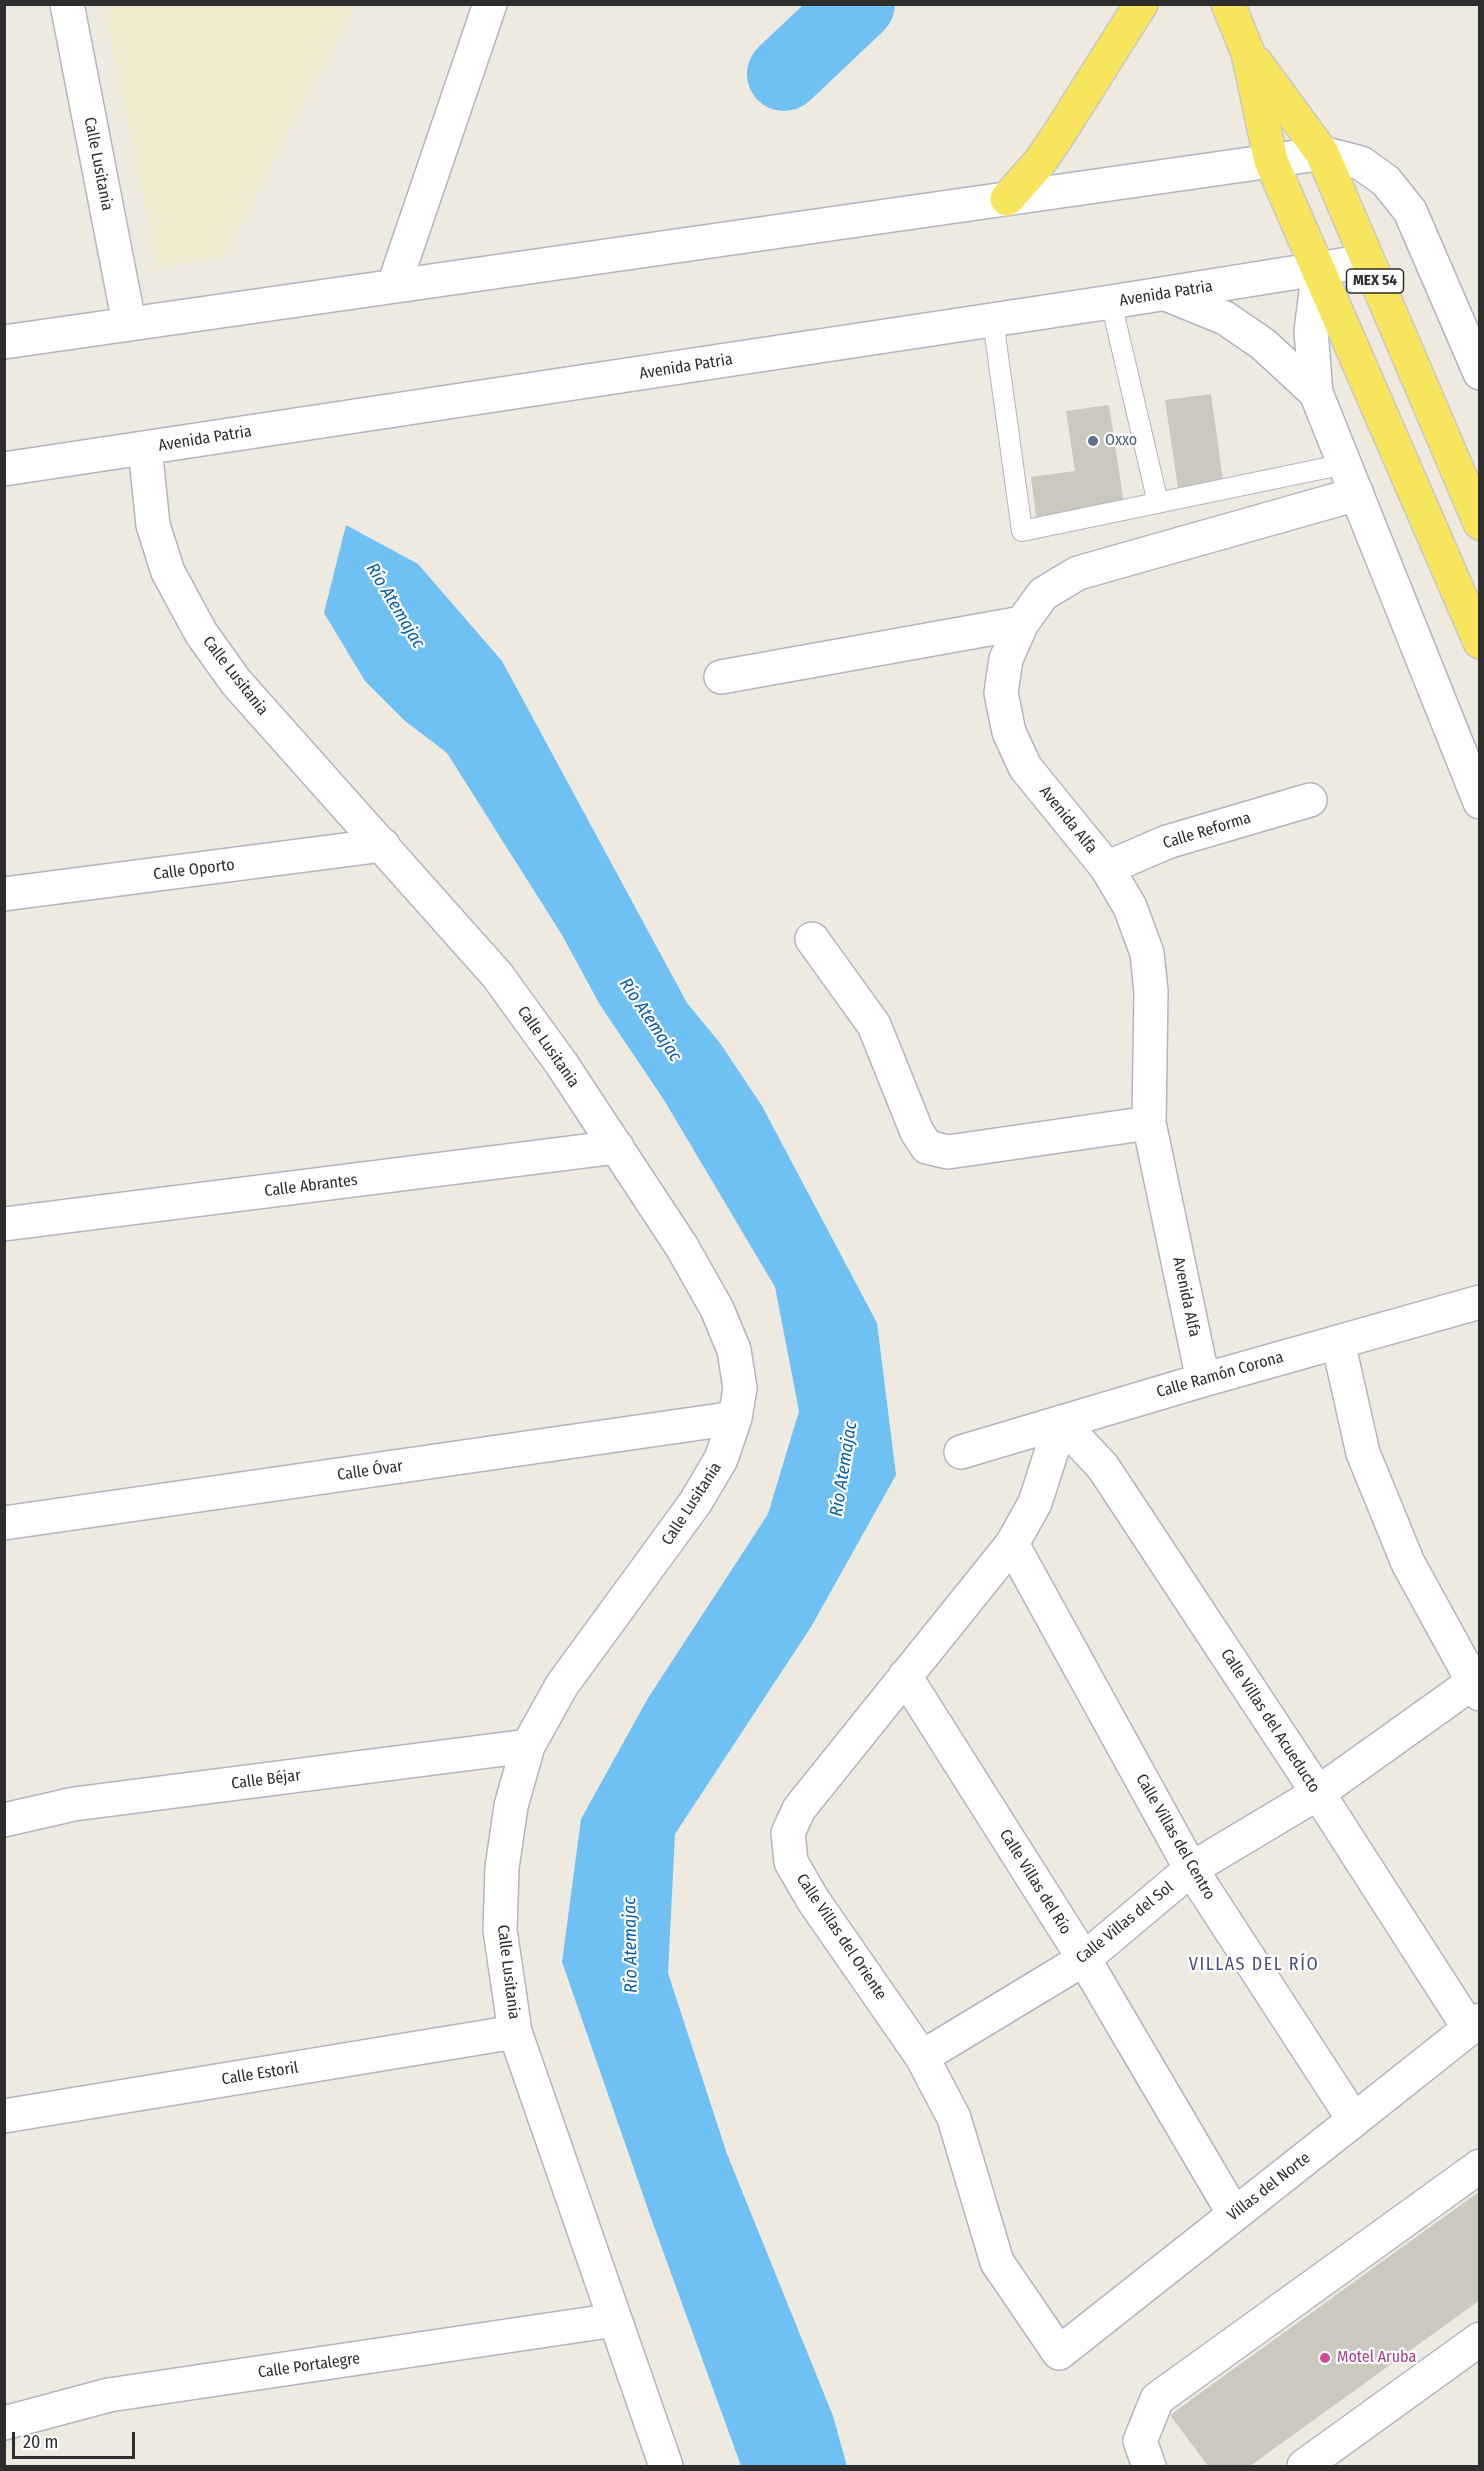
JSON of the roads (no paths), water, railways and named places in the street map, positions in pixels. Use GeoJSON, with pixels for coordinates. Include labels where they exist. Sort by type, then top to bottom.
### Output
{"type":"FeatureCollection","features":[{"type":"Feature","properties":{"kind":"main road"},"geometry":{"type":"LineString","coordinates":[[1007,199],[1039,163],[1057,137],[1141,4]]}},
{"type":"Feature","properties":{"kind":"main road","name":"MEX 54"},"geometry":{"type":"LineString","coordinates":[[1228,4],[1248,53],[1271,161],[1479,642]]}},
{"type":"Feature","properties":{"kind":"main road","name":"MEX 54"},"geometry":{"type":"LineString","coordinates":[[1248,53],[1322,153],[1479,523]]}},
{"type":"Feature","properties":{"kind":"street","name":"Calle Lusitania"},"geometry":{"type":"LineString","coordinates":[[67,4],[129,323]]}},
{"type":"Feature","properties":{"kind":"street"},"geometry":{"type":"LineString","coordinates":[[394,285],[490,4]]}},
{"type":"Feature","properties":{"kind":"street"},"geometry":{"type":"LineString","coordinates":[[4,342],[1322,153],[1361,164],[1386,181],[1410,211],[1479,373]]}},
{"type":"Feature","properties":{"kind":"street","name":"Avenida Patria"},"geometry":{"type":"LineString","coordinates":[[4,469],[1166,294],[1367,261]]}},
{"type":"Feature","properties":{"kind":"street"},"geometry":{"type":"LineString","coordinates":[[1319,269],[1311,331],[1316,393],[1479,802]]}},
{"type":"Feature","properties":{"kind":"street"},"geometry":{"type":"LineString","coordinates":[[1166,294],[1225,318],[1263,344],[1316,393]]}},
{"type":"Feature","properties":{"kind":"street","name":"Calle Lusitania"},"geometry":{"type":"LineString","coordinates":[[145,448],[153,525],[168,572],[201,633],[236,682],[497,975],[561,1063],[682,1247],[717,1309],[734,1350],[740,1388],[735,1418],[722,1459],[695,1503],[562,1685],[528,1746],[511,1806],[502,1868],[501,1930],[515,2032],[666,2466]]}},
{"type":"Feature","properties":{"kind":"street","name":"Avenida Alfa"},"geometry":{"type":"LineString","coordinates":[[1203,1380],[1149,1123],[1151,991],[1147,953],[1130,907],[1107,868],[1025,767],[1009,732],[1001,693],[1006,659],[1022,623],[1043,594],[1078,573],[1358,494]]}},
{"type":"Feature","properties":{"kind":"street"},"geometry":{"type":"LineString","coordinates":[[721,677],[1022,623]]}},
{"type":"Feature","properties":{"kind":"street","name":"Calle Reforma"},"geometry":{"type":"LineString","coordinates":[[1107,868],[1167,842],[1310,800]]}},
{"type":"Feature","properties":{"kind":"street","name":"Calle Oporto"},"geometry":{"type":"LineString","coordinates":[[4,894],[383,845]]}},
{"type":"Feature","properties":{"kind":"street"},"geometry":{"type":"LineString","coordinates":[[812,939],[874,1025],[917,1132],[927,1147],[948,1152],[1149,1123]]}},
{"type":"Feature","properties":{"kind":"street","name":"Calle Abrantes"},"geometry":{"type":"LineString","coordinates":[[4,1224],[617,1147]]}},
{"type":"Feature","properties":{"kind":"street","name":"Calle Ramón Corona"},"geometry":{"type":"LineString","coordinates":[[961,1452],[1203,1380],[1479,1302]]}},
{"type":"Feature","properties":{"kind":"street"},"geometry":{"type":"LineString","coordinates":[[1338,1342],[1364,1453],[1408,1563],[1476,1689]]}},
{"type":"Feature","properties":{"kind":"street","name":"Calle Óvar"},"geometry":{"type":"LineString","coordinates":[[4,1523],[735,1418]]}},
{"type":"Feature","properties":{"kind":"street","name":"Calle Villas del Oriente"},"geometry":{"type":"LineString","coordinates":[[1059,2353],[997,2262],[954,2118],[922,2057],[813,1900],[791,1862],[788,1833],[799,1809],[1012,1544],[1035,1503],[1061,1422]]}},
{"type":"Feature","properties":{"kind":"street","name":"Calle Villas del Acueducto"},"geometry":{"type":"LineString","coordinates":[[1061,1422],[1103,1467],[1474,2024]]}},
{"type":"Feature","properties":{"kind":"street","name":"Calle Villas del Centro"},"geometry":{"type":"LineString","coordinates":[[1012,1544],[1191,1869],[1354,2120]]}},
{"type":"Feature","properties":{"kind":"street","name":"Calle Villas del Río"},"geometry":{"type":"LineString","coordinates":[[905,1676],[1084,1959],[1234,2214]]}},
{"type":"Feature","properties":{"kind":"street","name":"Calle Villas del Sol"},"geometry":{"type":"LineString","coordinates":[[922,2057],[1084,1959],[1191,1869],[1318,1793],[1476,1689]]}},
{"type":"Feature","properties":{"kind":"street","name":"Calle Béjar"},"geometry":{"type":"LineString","coordinates":[[4,1820],[74,1804],[528,1746]]}},
{"type":"Feature","properties":{"kind":"street","name":"Villas del Norte"},"geometry":{"type":"LineString","coordinates":[[1059,2353],[1474,2024]]}},
{"type":"Feature","properties":{"kind":"street","name":"Calle Estoril"},"geometry":{"type":"LineString","coordinates":[[4,2116],[515,2032]]}},
{"type":"Feature","properties":{"kind":"street"},"geometry":{"type":"LineString","coordinates":[[1149,2466],[1140,2441],[1157,2399],[1479,2166]]}},
{"type":"Feature","properties":{"kind":"street","name":"Calle Portalegre"},"geometry":{"type":"LineString","coordinates":[[4,2423],[109,2395],[615,2320]]}},
{"type":"Feature","properties":{"kind":"street"},"geometry":{"type":"LineString","coordinates":[[1304,2466],[1479,2338]]}},
{"type":"Feature","properties":{"kind":"lane"},"geometry":{"type":"LineString","coordinates":[[1111,302],[1158,503]]}},
{"type":"Feature","properties":{"kind":"lane"},"geometry":{"type":"LineString","coordinates":[[993,320],[1022,531],[1345,464]]}},
{"type":"Feature","properties":{"kind":"water"},"geometry":{"type":"Polygon","coordinates":[[[346,525],[418,564],[502,661],[687,1003],[720,1043],[762,1106],[877,1323],[896,1475],[811,1627],[675,1834],[668,1973],[727,2154],[833,2416],[847,2466],[741,2466],[651,2218],[562,1962],[581,1819],[648,1698],[768,1514],[799,1411],[775,1287],[664,1100],[600,1005],[562,935],[447,753],[405,721],[365,681],[324,613],[346,525]]]}},
{"type":"Feature","properties":{"kind":"waterway","name":"Río Atemajac"},"geometry":{"type":"LineString","coordinates":[[784,74],[858,4]]}},
{"type":"Feature","properties":{"kind":"place","name":"Oxxo"},"geometry":{"type":"Point","coordinates":[1093,441]}},
{"type":"Feature","properties":{"kind":"place","name":"Motel Aruba"},"geometry":{"type":"Point","coordinates":[1325,2358]}},
{"type":"Feature","properties":{"kind":"district","name":"VILLAS DEL RÍO"},"geometry":{"type":"Point","coordinates":[1254,1965]}}]}
